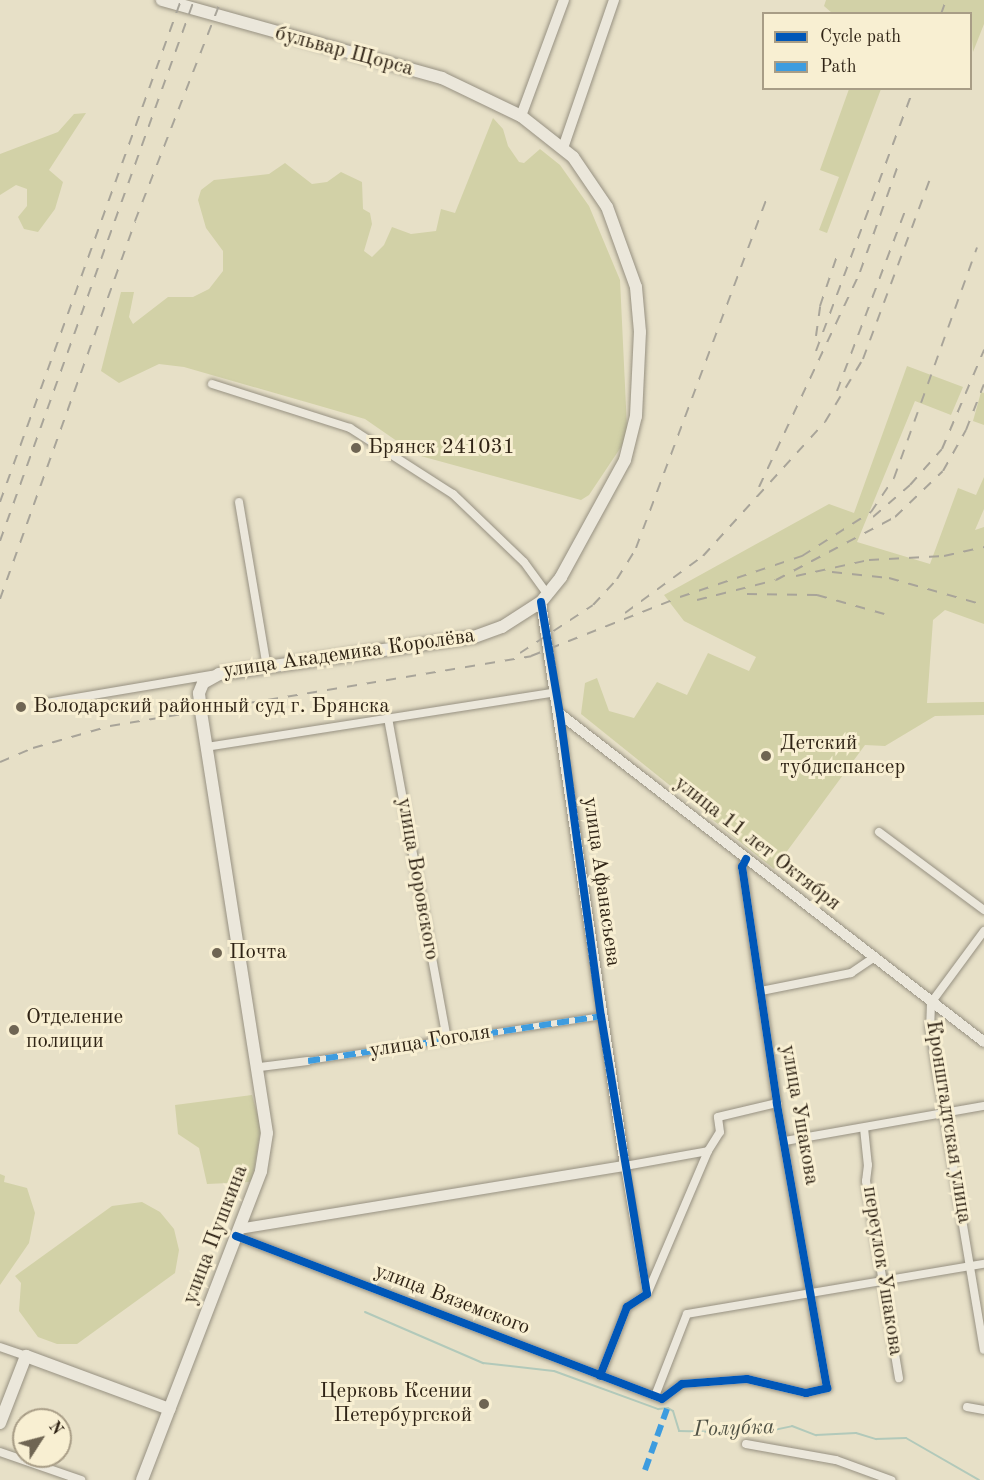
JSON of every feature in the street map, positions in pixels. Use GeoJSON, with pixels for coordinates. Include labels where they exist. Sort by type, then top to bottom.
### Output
{"type":"FeatureCollection","features":[{"type":"Feature","properties":{"kind":"main road","name":"бульвар Щорса"},"geometry":{"type":"LineString","coordinates":[[162,0],[442,78],[521,116],[563,148]]}},
{"type":"Feature","properties":{"kind":"main road","name":"улица Академика Королёва"},"geometry":{"type":"LineString","coordinates":[[219,674],[474,637],[502,627],[544,598],[625,460],[636,416],[640,342],[640,309],[626,251],[603,200],[563,148]]}},
{"type":"Feature","properties":{"kind":"main road"},"geometry":{"type":"LineString","coordinates":[[199,693],[203,683],[219,674]]}},
{"type":"Feature","properties":{"kind":"main road","name":"улица Пушкина"},"geometry":{"type":"LineString","coordinates":[[142,1480],[261,1171],[267,1133],[260,1067],[199,693]]}},
{"type":"Feature","properties":{"kind":"main road"},"geometry":{"type":"LineString","coordinates":[[0,1423],[26,1356],[169,1409]]}},
{"type":"Feature","properties":{"kind":"street"},"geometry":{"type":"LineString","coordinates":[[521,116],[564,0]]}},
{"type":"Feature","properties":{"kind":"street"},"geometry":{"type":"LineString","coordinates":[[563,148],[612,1]]}},
{"type":"Feature","properties":{"kind":"street"},"geometry":{"type":"LineString","coordinates":[[212,384],[350,428],[453,494],[524,562],[544,598]]}},
{"type":"Feature","properties":{"kind":"street"},"geometry":{"type":"LineString","coordinates":[[238,502],[267,667]]}},
{"type":"Feature","properties":{"kind":"street","name":"улица Афанасьева"},"geometry":{"type":"LineString","coordinates":[[544,598],[601,1016],[625,1166]]}},
{"type":"Feature","properties":{"kind":"street","name":"улица Академика Королёва"},"geometry":{"type":"LineString","coordinates":[[46,703],[219,674]]}},
{"type":"Feature","properties":{"kind":"street"},"geometry":{"type":"LineString","coordinates":[[183,679],[199,693]]}},
{"type":"Feature","properties":{"kind":"street"},"geometry":{"type":"LineString","coordinates":[[206,747],[556,692]]}},
{"type":"Feature","properties":{"kind":"street","name":"улица 11 лет Октября"},"geometry":{"type":"LineString","coordinates":[[560,714],[984,1042]]}},
{"type":"Feature","properties":{"kind":"street","name":"улица Воровского"},"geometry":{"type":"LineString","coordinates":[[388,718],[447,1040]]}},
{"type":"Feature","properties":{"kind":"street"},"geometry":{"type":"LineString","coordinates":[[879,832],[984,910]]}},
{"type":"Feature","properties":{"kind":"street","name":"улица Ушакова"},"geometry":{"type":"LineString","coordinates":[[655,1396],[666,1398],[682,1384],[747,1379],[817,1393],[827,1388],[827,1377],[777,1103],[742,867],[746,859]]}},
{"type":"Feature","properties":{"kind":"street"},"geometry":{"type":"LineString","coordinates":[[931,1003],[984,931]]}},
{"type":"Feature","properties":{"kind":"street"},"geometry":{"type":"LineString","coordinates":[[761,991],[851,973],[873,958]]}},
{"type":"Feature","properties":{"kind":"street","name":"Кронштадтская улица"},"geometry":{"type":"LineString","coordinates":[[931,1003],[930,1028],[984,1348]]}},
{"type":"Feature","properties":{"kind":"street","name":"улица Гоголя"},"geometry":{"type":"LineString","coordinates":[[260,1067],[601,1016]]}},
{"type":"Feature","properties":{"kind":"street"},"geometry":{"type":"LineString","coordinates":[[600,1376],[627,1307],[647,1294],[708,1151],[720,1132],[718,1117],[777,1103]]}},
{"type":"Feature","properties":{"kind":"street"},"geometry":{"type":"LineString","coordinates":[[785,1141],[984,1106]]}},
{"type":"Feature","properties":{"kind":"street","name":"переулок Ушакова"},"geometry":{"type":"LineString","coordinates":[[864,1128],[868,1165],[866,1181],[899,1378]]}},
{"type":"Feature","properties":{"kind":"street"},"geometry":{"type":"LineString","coordinates":[[237,1232],[708,1151]]}},
{"type":"Feature","properties":{"kind":"street"},"geometry":{"type":"LineString","coordinates":[[625,1166],[647,1294]]}},
{"type":"Feature","properties":{"kind":"street","name":"улица Вяземского"},"geometry":{"type":"LineString","coordinates":[[237,1232],[655,1396]]}},
{"type":"Feature","properties":{"kind":"street"},"geometry":{"type":"LineString","coordinates":[[655,1396],[687,1314],[812,1295],[882,1280],[984,1264]]}},
{"type":"Feature","properties":{"kind":"street"},"geometry":{"type":"LineString","coordinates":[[0,1347],[26,1356]]}},
{"type":"Feature","properties":{"kind":"street"},"geometry":{"type":"LineString","coordinates":[[967,1407],[984,1410]]}},
{"type":"Feature","properties":{"kind":"street"},"geometry":{"type":"LineString","coordinates":[[746,1444],[836,1460],[891,1480]]}},
{"type":"Feature","properties":{"kind":"street"},"geometry":{"type":"LineString","coordinates":[[0,1452],[81,1480]]}},
{"type":"Feature","properties":{"kind":"green space"},"geometry":{"type":"Polygon","coordinates":[[[826,0],[984,0],[984,24],[973,52],[972,12],[831,12],[824,6],[826,0]]]}},
{"type":"Feature","properties":{"kind":"green space"},"geometry":{"type":"Polygon","coordinates":[[[849,90],[881,90],[827,233],[819,230],[839,177],[820,170],[849,90]]]}},
{"type":"Feature","properties":{"kind":"green space"},"geometry":{"type":"Polygon","coordinates":[[[86,113],[49,170],[63,182],[55,209],[38,232],[24,229],[18,217],[27,206],[27,189],[16,185],[0,195],[0,154],[58,132],[74,114],[86,113]]]}},
{"type":"Feature","properties":{"kind":"green space"},"geometry":{"type":"Polygon","coordinates":[[[493,118],[503,129],[508,146],[519,162],[524,163],[540,149],[560,165],[589,206],[620,280],[627,428],[625,441],[589,495],[581,500],[417,455],[365,419],[184,367],[159,364],[119,383],[101,371],[121,292],[134,292],[129,317],[133,324],[168,297],[193,297],[209,289],[223,271],[223,251],[206,228],[198,200],[201,190],[214,180],[269,174],[285,163],[312,184],[327,182],[341,172],[362,182],[363,209],[370,213],[372,224],[364,251],[372,257],[384,245],[392,227],[411,234],[436,231],[441,209],[455,213],[493,118]]]}},
{"type":"Feature","properties":{"kind":"green space"},"geometry":{"type":"Polygon","coordinates":[[[907,366],[963,387],[951,415],[915,401],[857,542],[930,564],[958,488],[976,495],[984,477],[984,509],[975,530],[984,527],[984,624],[945,610],[933,620],[927,703],[984,702],[984,715],[935,716],[885,746],[865,745],[774,869],[581,714],[585,683],[597,678],[609,711],[634,718],[657,682],[687,695],[708,653],[749,671],[756,657],[684,621],[664,595],[829,504],[854,513],[907,366]]]}},
{"type":"Feature","properties":{"kind":"green space"},"geometry":{"type":"Polygon","coordinates":[[[981,392],[984,393],[984,425],[973,421],[981,392]]]}},
{"type":"Feature","properties":{"kind":"green space"},"geometry":{"type":"Polygon","coordinates":[[[252,1095],[261,1127],[253,1177],[250,1182],[207,1184],[199,1148],[178,1134],[175,1105],[252,1095]]]}},
{"type":"Feature","properties":{"kind":"green space"},"geometry":{"type":"Polygon","coordinates":[[[0,1174],[5,1176],[4,1182],[27,1188],[35,1213],[29,1243],[0,1285],[0,1174]]]}},
{"type":"Feature","properties":{"kind":"green space"},"geometry":{"type":"Polygon","coordinates":[[[142,1202],[160,1212],[174,1229],[179,1250],[175,1273],[77,1344],[57,1344],[38,1337],[19,1311],[21,1283],[15,1276],[112,1206],[142,1202]]]}},
{"type":"Feature","properties":{"kind":"waterway","name":"Голубка"},"geometry":{"type":"LineString","coordinates":[[365,1312],[483,1363],[554,1371],[658,1409],[668,1408],[673,1411],[679,1431],[760,1433],[792,1426],[816,1435],[856,1433],[876,1439],[906,1438],[979,1480]]}},
{"type":"Feature","properties":{"kind":"railway"},"geometry":{"type":"LineString","coordinates":[[0,502],[181,0]]}},
{"type":"Feature","properties":{"kind":"railway"},"geometry":{"type":"LineString","coordinates":[[0,541],[194,0]]}},
{"type":"Feature","properties":{"kind":"railway"},"geometry":{"type":"LineString","coordinates":[[0,599],[135,221],[221,0]]}},
{"type":"Feature","properties":{"kind":"railway"},"geometry":{"type":"LineString","coordinates":[[942,12],[946,0]]}},
{"type":"Feature","properties":{"kind":"railway"},"geometry":{"type":"LineString","coordinates":[[816,351],[913,90]]}},
{"type":"Feature","properties":{"kind":"railway"},"geometry":{"type":"LineString","coordinates":[[759,487],[860,272],[898,165]]}},
{"type":"Feature","properties":{"kind":"railway"},"geometry":{"type":"LineString","coordinates":[[625,613],[703,556],[825,422],[863,359],[930,179]]}},
{"type":"Feature","properties":{"kind":"railway"},"geometry":{"type":"LineString","coordinates":[[520,653],[593,605],[617,579],[636,548],[767,197]]}},
{"type":"Feature","properties":{"kind":"railway"},"geometry":{"type":"LineString","coordinates":[[837,391],[905,211]]}},
{"type":"Feature","properties":{"kind":"railway"},"geometry":{"type":"LineString","coordinates":[[0,762],[33,748],[110,726],[531,656],[680,597],[802,556],[871,512],[894,478],[977,248]]}},
{"type":"Feature","properties":{"kind":"railway"},"geometry":{"type":"LineString","coordinates":[[816,336],[820,306],[839,250]]}},
{"type":"Feature","properties":{"kind":"railway"},"geometry":{"type":"LineString","coordinates":[[873,517],[910,485],[942,449],[984,350]]}},
{"type":"Feature","properties":{"kind":"railway"},"geometry":{"type":"LineString","coordinates":[[697,600],[776,580],[895,517],[943,471],[966,430],[984,384]]}},
{"type":"Feature","properties":{"kind":"railway"},"geometry":{"type":"LineString","coordinates":[[796,576],[869,560],[944,556],[984,547]]}},
{"type":"Feature","properties":{"kind":"railway"},"geometry":{"type":"LineString","coordinates":[[832,572],[889,578],[984,605]]}},
{"type":"Feature","properties":{"kind":"railway"},"geometry":{"type":"LineString","coordinates":[[747,594],[817,595],[884,614]]}},
{"type":"Feature","properties":{"kind":"marked path"},"geometry":{"type":"LineString","coordinates":[[308,1061],[601,1016]]}},
{"type":"Feature","properties":{"kind":"marked path"},"geometry":{"type":"LineString","coordinates":[[645,1470],[667,1409]]}},
{"type":"Feature","properties":{"kind":"cycle path"},"geometry":{"type":"LineString","coordinates":[[541,602],[560,714],[601,1016],[647,1294],[627,1307],[600,1376]]}},
{"type":"Feature","properties":{"kind":"cycle path"},"geometry":{"type":"LineString","coordinates":[[236,1236],[662,1399],[682,1384],[747,1379],[806,1393],[827,1388],[777,1103],[742,867],[746,859]]}},
{"type":"Feature","properties":{"kind":"place","name":"Брянск 241031"},"geometry":{"type":"Point","coordinates":[356,448]}},
{"type":"Feature","properties":{"kind":"place","name":"Володарский районный суд г. Брянска"},"geometry":{"type":"Point","coordinates":[21,707]}},
{"type":"Feature","properties":{"kind":"place","name":"Детский тубдиспансер"},"geometry":{"type":"Point","coordinates":[766,756]}},
{"type":"Feature","properties":{"kind":"place","name":"Почта"},"geometry":{"type":"Point","coordinates":[217,953]}},
{"type":"Feature","properties":{"kind":"place","name":"Отделение полиции"},"geometry":{"type":"Point","coordinates":[14,1030]}},
{"type":"Feature","properties":{"kind":"place","name":"Церковь Ксении Петербургской"},"geometry":{"type":"Point","coordinates":[484,1404]}}]}
